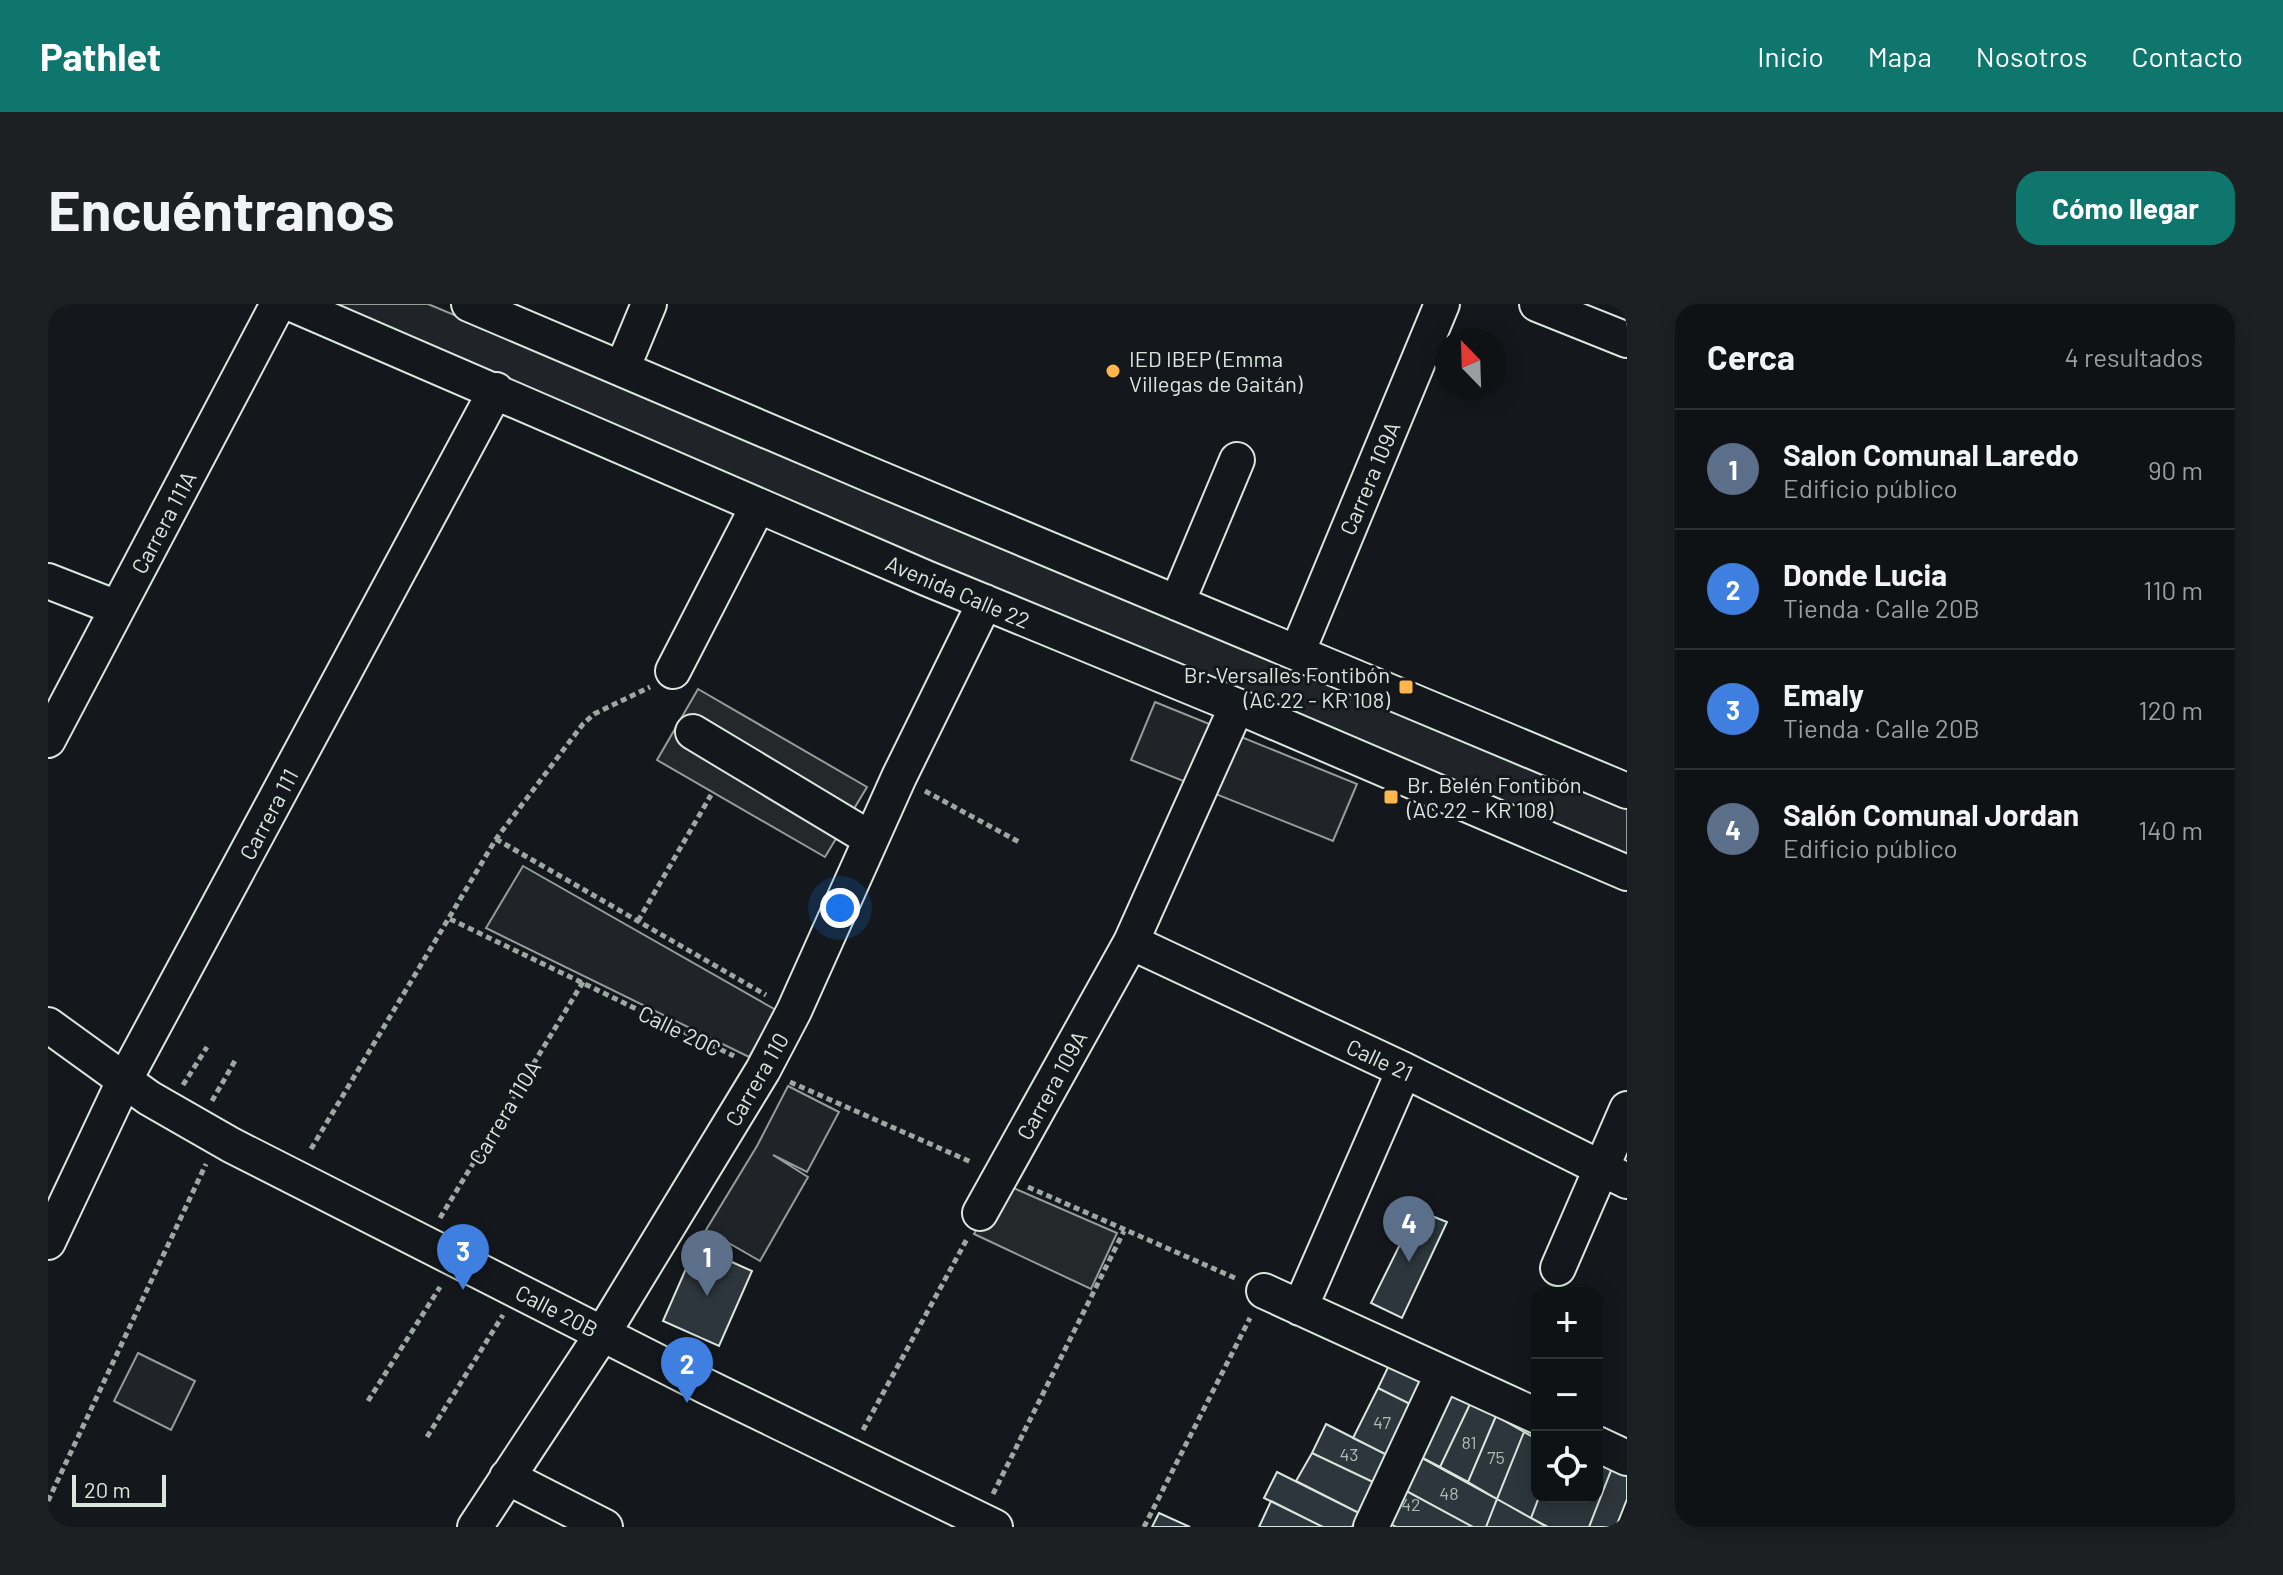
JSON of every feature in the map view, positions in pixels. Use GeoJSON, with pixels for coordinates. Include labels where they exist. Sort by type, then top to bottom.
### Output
{"type":"FeatureCollection","features":[{"type":"Feature","properties":{"kind":"street","name":"Carrera 111A"},"geometry":{"type":"LineString","coordinates":[[48,740],[278,304]]}},
{"type":"Feature","properties":{"kind":"street","name":"Avenida Calle 22"},"geometry":{"type":"LineString","coordinates":[[292,304],[758,506],[1627,873]]}},
{"type":"Feature","properties":{"kind":"street"},"geometry":{"type":"LineString","coordinates":[[469,304],[1627,791]]}},
{"type":"Feature","properties":{"kind":"street"},"geometry":{"type":"LineString","coordinates":[[622,369],[649,304]]}},
{"type":"Feature","properties":{"kind":"street","name":"Carrera 109A"},"geometry":{"type":"LineString","coordinates":[[1297,653],[1442,304]]}},
{"type":"Feature","properties":{"kind":"street"},"geometry":{"type":"LineString","coordinates":[[1537,304],[1627,340]]}},
{"type":"Feature","properties":{"kind":"street","name":"Carrera 111"},"geometry":{"type":"LineString","coordinates":[[48,1242],[124,1081],[496,390]]}},
{"type":"Feature","properties":{"kind":"street"},"geometry":{"type":"LineString","coordinates":[[1177,603],[1237,460]]}},
{"type":"Feature","properties":{"kind":"street"},"geometry":{"type":"LineString","coordinates":[[673,671],[758,506]]}},
{"type":"Feature","properties":{"kind":"street"},"geometry":{"type":"LineString","coordinates":[[48,581],[117,608]]}},
{"type":"Feature","properties":{"kind":"street","name":"Carrera 110"},"geometry":{"type":"LineString","coordinates":[[475,1527],[603,1333],[763,1070],[794,1011],[899,777],[985,602]]}},
{"type":"Feature","properties":{"kind":"street","name":"Carrera 109A"},"geometry":{"type":"LineString","coordinates":[[980,1213],[1131,942],[1237,706]]}},
{"type":"Feature","properties":{"kind":"street"},"geometry":{"type":"LineString","coordinates":[[693,732],[871,839]]}},
{"type":"Feature","properties":{"kind":"street","name":"Calle 21"},"geometry":{"type":"LineString","coordinates":[[1131,942],[1404,1070],[1614,1175]]}},
{"type":"Feature","properties":{"kind":"street","name":"Calle 20B"},"geometry":{"type":"LineString","coordinates":[[48,1025],[124,1081],[208,1132],[603,1333],[987,1523]]}},
{"type":"Feature","properties":{"kind":"street"},"geometry":{"type":"LineString","coordinates":[[1300,1308],[1404,1070]]}},
{"type":"Feature","properties":{"kind":"street"},"geometry":{"type":"LineString","coordinates":[[1558,1268],[1614,1175],[1627,1109]]}},
{"type":"Feature","properties":{"kind":"street"},"geometry":{"type":"LineString","coordinates":[[1264,1291],[1531,1413]]}},
{"type":"Feature","properties":{"kind":"street"},"geometry":{"type":"LineString","coordinates":[[1371,1527],[1443,1373]]}},
{"type":"Feature","properties":{"kind":"street"},"geometry":{"type":"LineString","coordinates":[[1603,1447],[1627,1458]]}},
{"type":"Feature","properties":{"kind":"street"},"geometry":{"type":"LineString","coordinates":[[507,1477],[605,1527]]}},
{"type":"Feature","properties":{"kind":"path"},"geometry":{"type":"LineString","coordinates":[[294,1177],[496,839],[583,724],[594,714],[665,679],[673,671]]}},
{"type":"Feature","properties":{"kind":"path"},"geometry":{"type":"LineString","coordinates":[[899,777],[1019,842]]}},
{"type":"Feature","properties":{"kind":"path"},"geometry":{"type":"LineString","coordinates":[[638,921],[711,795]]}},
{"type":"Feature","properties":{"kind":"path"},"geometry":{"type":"LineString","coordinates":[[496,839],[794,1011]]}},
{"type":"Feature","properties":{"kind":"path","name":"Calle 20C"},"geometry":{"type":"LineString","coordinates":[[450,919],[763,1070],[1264,1291]]}},
{"type":"Feature","properties":{"kind":"path","name":"Carrera 110A"},"geometry":{"type":"LineString","coordinates":[[425,1242],[583,982]]}},
{"type":"Feature","properties":{"kind":"path"},"geometry":{"type":"LineString","coordinates":[[168,1109],[207,1047]]}},
{"type":"Feature","properties":{"kind":"path"},"geometry":{"type":"LineString","coordinates":[[48,1501],[208,1132],[236,1059]]}},
{"type":"Feature","properties":{"kind":"path"},"geometry":{"type":"LineString","coordinates":[[849,1456],[980,1213]]}},
{"type":"Feature","properties":{"kind":"path"},"geometry":{"type":"LineString","coordinates":[[987,1523],[1124,1231]]}},
{"type":"Feature","properties":{"kind":"path"},"geometry":{"type":"LineString","coordinates":[[368,1401],[457,1259]]}},
{"type":"Feature","properties":{"kind":"path"},"geometry":{"type":"LineString","coordinates":[[427,1437],[518,1290]]}},
{"type":"Feature","properties":{"kind":"path"},"geometry":{"type":"LineString","coordinates":[[1144,1527],[1264,1291]]}},
{"type":"Feature","properties":{"kind":"shaded area"},"geometry":{"type":"Polygon","coordinates":[[[327,304],[428,304],[1627,805],[1627,859],[327,304]]]}},
{"type":"Feature","properties":{"kind":"shaded area"},"geometry":{"type":"Polygon","coordinates":[[[698,689],[867,787],[825,857],[657,760],[698,689]]]}},
{"type":"Feature","properties":{"kind":"shaded area"},"geometry":{"type":"Polygon","coordinates":[[[1155,702],[1357,784],[1333,841],[1131,760],[1155,702]]]}},
{"type":"Feature","properties":{"kind":"shaded area"},"geometry":{"type":"Polygon","coordinates":[[[523,866],[776,1010],[749,1057],[486,928],[523,866]]]}},
{"type":"Feature","properties":{"kind":"shaded area"},"geometry":{"type":"Polygon","coordinates":[[[788,1086],[839,1112],[807,1172],[773,1155],[808,1177],[760,1261],[706,1230],[757,1146],[788,1086]]]}},
{"type":"Feature","properties":{"kind":"shaded area"},"geometry":{"type":"Polygon","coordinates":[[[1002,1183],[1117,1233],[1091,1289],[974,1234],[1002,1183]]]}},
{"type":"Feature","properties":{"kind":"shaded area"},"geometry":{"type":"Polygon","coordinates":[[[138,1353],[195,1381],[171,1430],[114,1401],[138,1353]]]}},
{"type":"Feature","properties":{"kind":"building"},"geometry":{"type":"Polygon","coordinates":[[[1417,1210],[1447,1222],[1402,1318],[1371,1303],[1417,1210]]]}},
{"type":"Feature","properties":{"kind":"building"},"geometry":{"type":"Polygon","coordinates":[[[696,1246],[752,1271],[719,1346],[663,1321],[696,1246]]]}},
{"type":"Feature","properties":{"kind":"building"},"geometry":{"type":"Polygon","coordinates":[[[1391,1361],[1425,1378],[1412,1405],[1378,1388],[1391,1361]]]}},
{"type":"Feature","properties":{"kind":"building"},"geometry":{"type":"Polygon","coordinates":[[[1446,1387],[1471,1402],[1440,1467],[1415,1454],[1446,1387]]]}},
{"type":"Feature","properties":{"kind":"building"},"geometry":{"type":"Polygon","coordinates":[[[1378,1388],[1412,1405],[1387,1455],[1353,1438],[1378,1388]]]}},
{"type":"Feature","properties":{"kind":"building"},"geometry":{"type":"Polygon","coordinates":[[[1471,1402],[1496,1416],[1468,1482],[1440,1467],[1471,1402]]]}},
{"type":"Feature","properties":{"kind":"building"},"geometry":{"type":"Polygon","coordinates":[[[1496,1416],[1524,1432],[1497,1499],[1468,1482],[1496,1416]]]}},
{"type":"Feature","properties":{"kind":"building"},"geometry":{"type":"Polygon","coordinates":[[[1326,1424],[1387,1455],[1373,1482],[1312,1453],[1326,1424]]]}},
{"type":"Feature","properties":{"kind":"building"},"geometry":{"type":"Polygon","coordinates":[[[1524,1432],[1531,1436],[1531,1503],[1537,1503],[1531,1518],[1497,1499],[1524,1432]]]}},
{"type":"Feature","properties":{"kind":"building"},"geometry":{"type":"Polygon","coordinates":[[[1312,1453],[1373,1482],[1359,1513],[1296,1481],[1312,1453]]]}},
{"type":"Feature","properties":{"kind":"building"},"geometry":{"type":"Polygon","coordinates":[[[1415,1454],[1497,1499],[1486,1527],[1473,1527],[1399,1487],[1415,1454]]]}},
{"type":"Feature","properties":{"kind":"building"},"geometry":{"type":"Polygon","coordinates":[[[1603,1465],[1612,1468],[1603,1491],[1603,1465]]]}},
{"type":"Feature","properties":{"kind":"building"},"geometry":{"type":"Polygon","coordinates":[[[1612,1468],[1627,1476],[1627,1499],[1616,1527],[1589,1527],[1598,1503],[1603,1503],[1603,1491],[1612,1468]]]}},
{"type":"Feature","properties":{"kind":"building"},"geometry":{"type":"Polygon","coordinates":[[[1277,1472],[1359,1513],[1352,1527],[1323,1527],[1264,1498],[1277,1472]]]}},
{"type":"Feature","properties":{"kind":"building"},"geometry":{"type":"Polygon","coordinates":[[[1399,1487],[1473,1527],[1396,1527],[1383,1520],[1399,1487]]]}},
{"type":"Feature","properties":{"kind":"building"},"geometry":{"type":"Polygon","coordinates":[[[1497,1499],[1547,1527],[1486,1527],[1497,1499]]]}},
{"type":"Feature","properties":{"kind":"building"},"geometry":{"type":"Polygon","coordinates":[[[1271,1501],[1323,1527],[1259,1527],[1271,1501]]]}},
{"type":"Feature","properties":{"kind":"building"},"geometry":{"type":"Polygon","coordinates":[[[1537,1503],[1598,1503],[1589,1527],[1548,1527],[1531,1518],[1537,1503]]]}},
{"type":"Feature","properties":{"kind":"building"},"geometry":{"type":"Polygon","coordinates":[[[1159,1513],[1190,1527],[1152,1527],[1159,1513]]]}},
{"type":"Feature","properties":{"kind":"place","name":"IED IBEP (Emma Villegas de Gaitán)"},"geometry":{"type":"Point","coordinates":[1113,371]}},
{"type":"Feature","properties":{"kind":"place","name":"Br. Versalles Fontibón (AC 22 - KR 108)"},"geometry":{"type":"Point","coordinates":[1406,687]}},
{"type":"Feature","properties":{"kind":"place","name":"Br. Belén Fontibón (AC 22 - KR 108)"},"geometry":{"type":"Point","coordinates":[1391,797]}},
{"type":"Feature","properties":{"kind":"place","name":"Salón Comunal Jordan"},"geometry":{"type":"Point","coordinates":[1409,1262]}},
{"type":"Feature","properties":{"kind":"place","name":"Emaly"},"geometry":{"type":"Point","coordinates":[463,1290]}},
{"type":"Feature","properties":{"kind":"place","name":"Salon Comunal Laredo"},"geometry":{"type":"Point","coordinates":[707,1296]}},
{"type":"Feature","properties":{"kind":"place","name":"Donde Lucia"},"geometry":{"type":"Point","coordinates":[687,1403]}}]}
